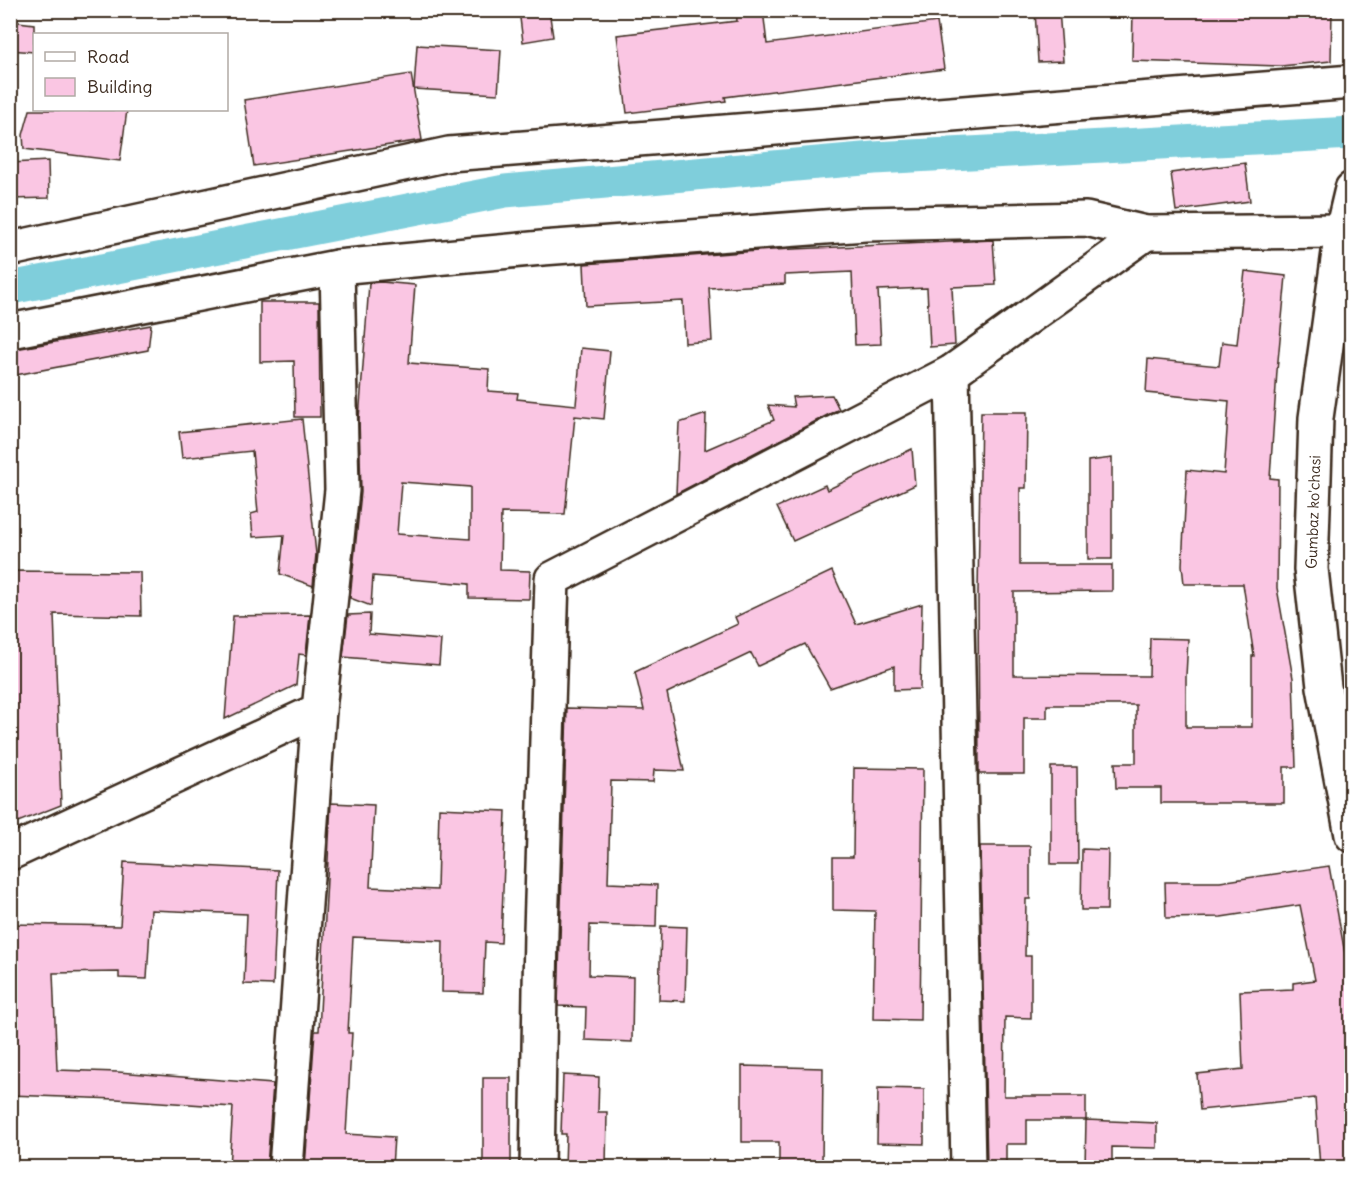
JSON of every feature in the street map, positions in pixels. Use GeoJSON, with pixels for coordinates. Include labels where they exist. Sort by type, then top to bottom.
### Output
{"type":"FeatureCollection","features":[{"type":"Feature","properties":{"kind":"street"},"geometry":{"type":"LineString","coordinates":[[10,249],[449,154],[1352,82]]}},
{"type":"Feature","properties":{"kind":"street","name":"Gumbaz ko'chasi"},"geometry":{"type":"LineString","coordinates":[[1352,189],[1342,231],[1316,418],[1311,569],[1324,687],[1352,835]]}},
{"type":"Feature","properties":{"kind":"street"},"geometry":{"type":"LineString","coordinates":[[10,332],[337,267],[542,248],[865,224],[1086,219],[1146,233],[1342,231]]}},
{"type":"Feature","properties":{"kind":"street"},"geometry":{"type":"LineString","coordinates":[[537,1167],[541,931],[552,579],[952,372],[1146,233]]}},
{"type":"Feature","properties":{"kind":"street"},"geometry":{"type":"LineString","coordinates":[[286,1167],[319,710],[342,490],[337,267]]}},
{"type":"Feature","properties":{"kind":"street"},"geometry":{"type":"LineString","coordinates":[[952,372],[968,1167]]}},
{"type":"Feature","properties":{"kind":"street"},"geometry":{"type":"LineString","coordinates":[[10,853],[319,710]]}},
{"type":"Feature","properties":{"kind":"building"},"geometry":{"type":"Polygon","coordinates":[[[519,10],[549,10],[553,37],[523,42],[519,10]]]}},
{"type":"Feature","properties":{"kind":"building"},"geometry":{"type":"Polygon","coordinates":[[[736,10],[763,10],[767,44],[937,22],[944,69],[725,97],[726,101],[627,113],[617,35],[737,21],[736,10]]]}},
{"type":"Feature","properties":{"kind":"building"},"geometry":{"type":"Polygon","coordinates":[[[1035,10],[1059,10],[1063,61],[1038,62],[1035,10]]]}},
{"type":"Feature","properties":{"kind":"building"},"geometry":{"type":"Polygon","coordinates":[[[1133,10],[1332,10],[1331,61],[1281,66],[1132,61],[1133,10]]]}},
{"type":"Feature","properties":{"kind":"building"},"geometry":{"type":"Polygon","coordinates":[[[10,21],[34,24],[33,52],[10,50],[10,21]]]}},
{"type":"Feature","properties":{"kind":"building"},"geometry":{"type":"Polygon","coordinates":[[[417,45],[501,50],[498,94],[414,89],[417,45]]]}},
{"type":"Feature","properties":{"kind":"building"},"geometry":{"type":"Polygon","coordinates":[[[411,74],[422,140],[254,166],[244,100],[411,74]]]}},
{"type":"Feature","properties":{"kind":"building"},"geometry":{"type":"Polygon","coordinates":[[[30,110],[127,111],[120,161],[24,149],[23,135],[30,110]]]}},
{"type":"Feature","properties":{"kind":"building"},"geometry":{"type":"Polygon","coordinates":[[[48,161],[49,198],[10,199],[10,163],[48,161]]]}},
{"type":"Feature","properties":{"kind":"building"},"geometry":{"type":"Polygon","coordinates":[[[1245,163],[1250,201],[1176,211],[1171,173],[1245,163]]]}},
{"type":"Feature","properties":{"kind":"building"},"geometry":{"type":"Polygon","coordinates":[[[993,240],[996,285],[952,287],[955,345],[930,347],[927,288],[878,290],[881,344],[855,345],[852,272],[785,275],[785,284],[709,288],[712,341],[685,343],[683,301],[586,306],[584,264],[772,250],[993,240]]]}},
{"type":"Feature","properties":{"kind":"building"},"geometry":{"type":"Polygon","coordinates":[[[1245,271],[1286,276],[1270,478],[1278,479],[1277,588],[1293,678],[1296,767],[1284,767],[1284,803],[1161,803],[1161,788],[1116,788],[1115,763],[1136,763],[1136,705],[1047,705],[1047,718],[1024,718],[1024,774],[979,774],[978,592],[981,412],[1027,412],[1026,488],[1020,488],[1020,565],[1112,565],[1112,591],[1014,592],[1014,675],[1149,676],[1150,638],[1188,639],[1186,727],[1252,727],[1252,656],[1254,656],[1243,584],[1184,584],[1182,565],[1187,470],[1224,474],[1229,401],[1146,393],[1148,359],[1219,366],[1222,342],[1237,344],[1245,271]]]}},
{"type":"Feature","properties":{"kind":"building"},"geometry":{"type":"Polygon","coordinates":[[[369,283],[415,285],[409,363],[489,369],[488,391],[518,393],[517,399],[576,405],[581,348],[610,351],[604,419],[575,416],[565,514],[501,513],[500,570],[530,571],[529,599],[469,598],[469,584],[373,576],[371,606],[350,598],[361,492],[359,419],[369,283]],[[401,482],[397,534],[470,539],[470,487],[401,482]]]}},
{"type":"Feature","properties":{"kind":"building"},"geometry":{"type":"Polygon","coordinates":[[[260,302],[319,302],[320,417],[295,417],[294,361],[260,362],[260,302]]]}},
{"type":"Feature","properties":{"kind":"building"},"geometry":{"type":"Polygon","coordinates":[[[151,325],[148,350],[10,376],[10,350],[151,325]]]}},
{"type":"Feature","properties":{"kind":"building"},"geometry":{"type":"Polygon","coordinates":[[[832,395],[839,409],[676,494],[679,423],[706,414],[705,450],[774,420],[768,405],[794,407],[792,397],[832,395]]]}},
{"type":"Feature","properties":{"kind":"building"},"geometry":{"type":"Polygon","coordinates":[[[302,419],[316,554],[313,586],[280,574],[284,535],[253,537],[251,514],[258,512],[252,451],[182,458],[179,432],[302,419]]]}},
{"type":"Feature","properties":{"kind":"building"},"geometry":{"type":"Polygon","coordinates":[[[912,449],[915,485],[793,541],[777,507],[825,485],[827,490],[912,449]]]}},
{"type":"Feature","properties":{"kind":"building"},"geometry":{"type":"Polygon","coordinates":[[[1112,458],[1112,559],[1088,559],[1088,461],[1112,458]]]}},
{"type":"Feature","properties":{"kind":"building"},"geometry":{"type":"Polygon","coordinates":[[[10,571],[140,572],[141,616],[54,614],[61,805],[13,824],[10,712],[10,571]]]}},
{"type":"Feature","properties":{"kind":"building"},"geometry":{"type":"Polygon","coordinates":[[[832,571],[856,624],[922,604],[920,689],[894,690],[894,666],[830,688],[805,644],[758,666],[751,653],[667,693],[684,771],[654,770],[653,782],[611,781],[608,883],[657,885],[656,927],[590,925],[589,975],[633,977],[632,1042],[585,1040],[586,1007],[558,1006],[567,708],[644,710],[635,672],[738,624],[735,617],[832,571]]]}},
{"type":"Feature","properties":{"kind":"building"},"geometry":{"type":"Polygon","coordinates":[[[370,614],[369,634],[441,640],[439,665],[343,657],[348,615],[370,614]]]}},
{"type":"Feature","properties":{"kind":"building"},"geometry":{"type":"Polygon","coordinates":[[[310,615],[306,655],[299,654],[296,685],[225,719],[233,616],[310,615]]]}},
{"type":"Feature","properties":{"kind":"building"},"geometry":{"type":"Polygon","coordinates":[[[1051,767],[1077,767],[1078,864],[1051,864],[1051,767]]]}},
{"type":"Feature","properties":{"kind":"building"},"geometry":{"type":"Polygon","coordinates":[[[854,768],[923,769],[920,1020],[873,1019],[875,911],[833,910],[833,857],[853,857],[854,768]]]}},
{"type":"Feature","properties":{"kind":"building"},"geometry":{"type":"Polygon","coordinates":[[[331,803],[374,805],[370,887],[437,890],[439,808],[506,811],[501,943],[485,942],[483,993],[442,992],[443,941],[353,937],[348,1033],[352,1033],[346,1134],[394,1137],[392,1167],[305,1167],[315,1031],[319,1031],[331,803]]]}},
{"type":"Feature","properties":{"kind":"building"},"geometry":{"type":"Polygon","coordinates":[[[980,846],[1030,846],[1030,899],[1026,899],[1025,956],[1031,956],[1031,1018],[1005,1017],[1004,1096],[1086,1096],[1086,1120],[1027,1120],[1027,1144],[1006,1144],[1006,1167],[987,1167],[980,846]]]}},
{"type":"Feature","properties":{"kind":"building"},"geometry":{"type":"Polygon","coordinates":[[[1082,849],[1108,850],[1107,910],[1081,910],[1082,849]]]}},
{"type":"Feature","properties":{"kind":"building"},"geometry":{"type":"Polygon","coordinates":[[[124,862],[278,870],[273,985],[244,984],[247,914],[151,910],[147,979],[119,978],[119,972],[53,973],[57,1070],[118,1072],[273,1084],[267,1167],[229,1167],[233,1107],[10,1095],[10,924],[120,926],[124,862]]]}},
{"type":"Feature","properties":{"kind":"building"},"geometry":{"type":"Polygon","coordinates":[[[1329,866],[1352,992],[1352,1121],[1346,1121],[1349,1167],[1320,1167],[1315,1098],[1200,1110],[1197,1074],[1243,1069],[1240,991],[1293,989],[1293,983],[1315,980],[1300,905],[1221,917],[1166,918],[1165,882],[1220,882],[1329,866]]]}},
{"type":"Feature","properties":{"kind":"building"},"geometry":{"type":"Polygon","coordinates":[[[661,926],[687,927],[685,1001],[659,1000],[661,926]]]}},
{"type":"Feature","properties":{"kind":"building"},"geometry":{"type":"Polygon","coordinates":[[[742,1066],[823,1068],[822,1164],[779,1164],[779,1142],[742,1142],[742,1066]]]}},
{"type":"Feature","properties":{"kind":"building"},"geometry":{"type":"Polygon","coordinates":[[[563,1075],[599,1077],[598,1112],[607,1112],[606,1167],[565,1167],[566,1134],[561,1134],[563,1075]]]}},
{"type":"Feature","properties":{"kind":"building"},"geometry":{"type":"Polygon","coordinates":[[[483,1078],[511,1078],[511,1167],[483,1167],[483,1078]]]}},
{"type":"Feature","properties":{"kind":"building"},"geometry":{"type":"Polygon","coordinates":[[[878,1088],[924,1089],[924,1144],[877,1143],[878,1088]]]}},
{"type":"Feature","properties":{"kind":"building"},"geometry":{"type":"Polygon","coordinates":[[[1086,1120],[1157,1123],[1157,1148],[1112,1147],[1112,1167],[1085,1167],[1086,1120]]]}},
{"type":"Feature","properties":{"kind":"waterway"},"geometry":{"type":"LineString","coordinates":[[10,288],[505,191],[874,158],[1352,133]]}}]}
